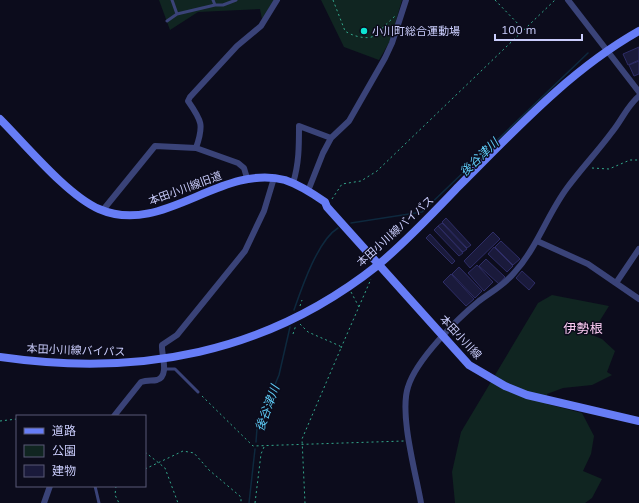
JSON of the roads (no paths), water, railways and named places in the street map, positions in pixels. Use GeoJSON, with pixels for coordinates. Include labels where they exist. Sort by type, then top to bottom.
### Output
{"type":"FeatureCollection","features":[{"type":"Feature","properties":{"kind":"street"},"geometry":{"type":"LineString","coordinates":[[196,148],[202,126],[188,101],[190,97],[237,46],[261,26],[277,0]]}},
{"type":"Feature","properties":{"kind":"street"},"geometry":{"type":"LineString","coordinates":[[308,190],[323,153],[332,138],[349,121],[385,58],[392,43],[406,0]]}},
{"type":"Feature","properties":{"kind":"street"},"geometry":{"type":"LineString","coordinates":[[568,0],[639,92]]}},
{"type":"Feature","properties":{"kind":"street","name":"本田小川線バイパス"},"geometry":{"type":"LineString","coordinates":[[0,357],[46,362],[111,364],[163,360],[233,343],[297,317],[329,299],[379,264],[535,110],[607,50],[639,31]]}},
{"type":"Feature","properties":{"kind":"street"},"geometry":{"type":"LineString","coordinates":[[421,503],[408,440],[406,402],[408,386],[415,373],[443,335],[480,300],[503,286],[521,265],[538,241],[558,201],[622,119],[630,104],[639,96]]}},
{"type":"Feature","properties":{"kind":"street","name":"本田小川線旧道"},"geometry":{"type":"LineString","coordinates":[[1,123],[71,190],[84,200],[103,210],[116,214],[139,216],[163,209],[247,178],[274,178],[293,183],[308,190],[324,202],[379,264]]}},
{"type":"Feature","properties":{"kind":"street"},"geometry":{"type":"LineString","coordinates":[[293,183],[297,171],[299,126],[332,138]]}},
{"type":"Feature","properties":{"kind":"street"},"geometry":{"type":"LineString","coordinates":[[103,210],[155,146],[196,148],[238,163],[244,168],[247,178]]}},
{"type":"Feature","properties":{"kind":"street"},"geometry":{"type":"LineString","coordinates":[[115,415],[141,382],[160,378],[165,369],[162,348],[164,342],[177,335],[245,251],[264,211],[274,178]]}},
{"type":"Feature","properties":{"kind":"street"},"geometry":{"type":"LineString","coordinates":[[538,241],[588,264],[639,299]]}},
{"type":"Feature","properties":{"kind":"street"},"geometry":{"type":"LineString","coordinates":[[616,283],[639,250]]}},
{"type":"Feature","properties":{"kind":"street","name":"本田小川線"},"geometry":{"type":"LineString","coordinates":[[379,264],[469,365],[505,386],[527,394],[639,421]]}},
{"type":"Feature","properties":{"kind":"street"},"geometry":{"type":"LineString","coordinates":[[44,503],[50,487]]}},
{"type":"Feature","properties":{"kind":"lane"},"geometry":{"type":"LineString","coordinates":[[172,0],[177,14]]}},
{"type":"Feature","properties":{"kind":"lane"},"geometry":{"type":"LineString","coordinates":[[213,0],[215,5]]}},
{"type":"Feature","properties":{"kind":"lane"},"geometry":{"type":"LineString","coordinates":[[167,21],[177,14],[215,5],[223,5],[236,0]]}},
{"type":"Feature","properties":{"kind":"lane"},"geometry":{"type":"LineString","coordinates":[[165,369],[175,369],[198,392]]}},
{"type":"Feature","properties":{"kind":"lane"},"geometry":{"type":"LineString","coordinates":[[95,487],[100,503]]}},
{"type":"Feature","properties":{"kind":"waterway","name":"後谷津川"},"geometry":{"type":"LineString","coordinates":[[351,223],[422,212],[588,53]]}},
{"type":"Feature","properties":{"kind":"waterway","name":"後谷津川"},"geometry":{"type":"LineString","coordinates":[[294,310],[306,277],[317,253],[331,234],[338,228]]}},
{"type":"Feature","properties":{"kind":"waterway","name":"後谷津川"},"geometry":{"type":"LineString","coordinates":[[256,442],[257,428],[279,375],[290,327]]}},
{"type":"Feature","properties":{"kind":"waterway","name":"後谷津川"},"geometry":{"type":"LineString","coordinates":[[249,503],[255,449]]}},
{"type":"Feature","properties":{"kind":"place","name":"小川町総合運動場"},"geometry":{"type":"Point","coordinates":[364,31]}},
{"type":"Feature","properties":{"kind":"district","name":"伊勢根"},"geometry":{"type":"Point","coordinates":[583,328]}}]}
